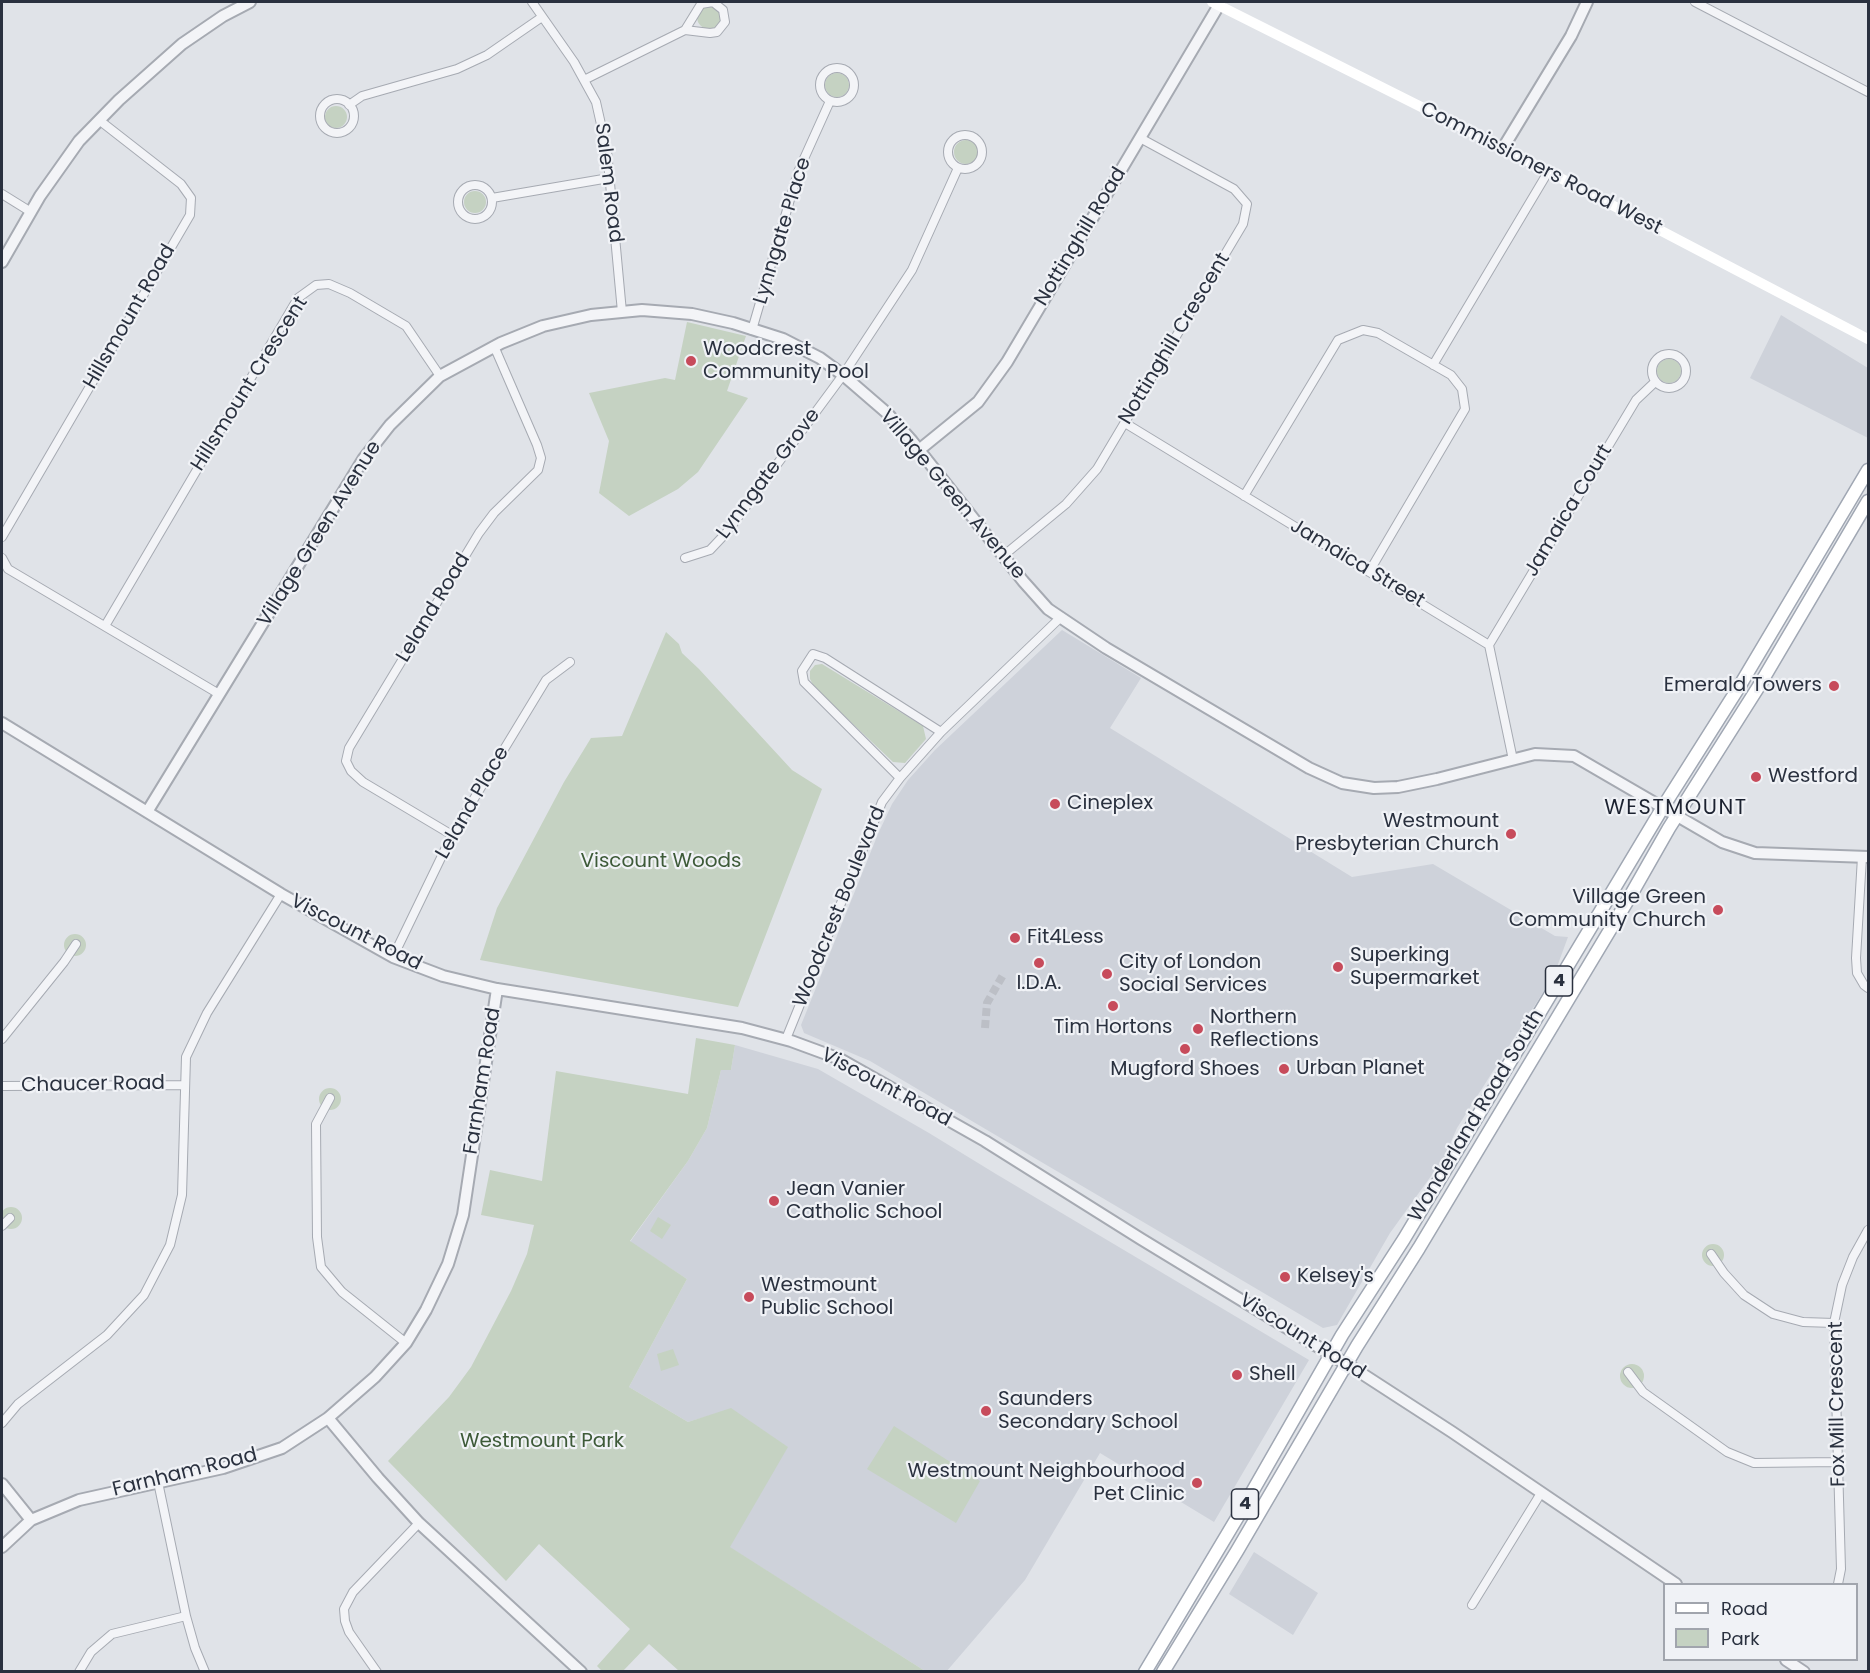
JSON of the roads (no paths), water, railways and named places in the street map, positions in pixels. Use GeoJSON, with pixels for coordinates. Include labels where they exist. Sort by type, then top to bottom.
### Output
{"type":"FeatureCollection","features":[{"type":"Feature","properties":{"kind":"main road","name":"Commissioners Road West"},"geometry":{"type":"LineString","coordinates":[[1216,3],[1503,148],[1869,339]]}},
{"type":"Feature","properties":{"kind":"main road","name":"Wonderland Road South"},"geometry":{"type":"LineString","coordinates":[[1145,1671],[1243,1508],[1330,1355],[1404,1239],[1663,807],[1869,470]]}},
{"type":"Feature","properties":{"kind":"main road","name":"Wonderland Road South"},"geometry":{"type":"LineString","coordinates":[[1163,1671],[1238,1551],[1346,1364],[1523,1075],[1677,816],[1759,686],[1869,501]]}},
{"type":"Feature","properties":{"kind":"street"},"geometry":{"type":"LineString","coordinates":[[2,262],[31,212],[79,141],[99,120],[182,44],[223,16],[250,2]]}},
{"type":"Feature","properties":{"kind":"street","name":"Salem Road"},"geometry":{"type":"LineString","coordinates":[[532,2],[574,62],[596,102],[607,151],[622,312]]}},
{"type":"Feature","properties":{"kind":"street"},"geometry":{"type":"LineString","coordinates":[[584,80],[685,30],[701,4],[713,2],[723,10],[725,22],[717,32],[685,30]]}},
{"type":"Feature","properties":{"kind":"street"},"geometry":{"type":"LineString","coordinates":[[1503,148],[1571,36],[1587,2]]}},
{"type":"Feature","properties":{"kind":"street"},"geometry":{"type":"LineString","coordinates":[[1695,2],[1869,92]]}},
{"type":"Feature","properties":{"kind":"street","name":"Nottinghill Road"},"geometry":{"type":"LineString","coordinates":[[919,450],[978,402],[1007,362],[1140,138],[1216,3]]}},
{"type":"Feature","properties":{"kind":"street"},"geometry":{"type":"LineString","coordinates":[[350,105],[362,96],[457,69],[477,60],[542,17]]}},
{"type":"Feature","properties":{"kind":"street"},"geometry":{"type":"LineString","coordinates":[[836,68],[846,70],[851,74],[854,85],[851,96],[842,102],[830,101],[822,93],[820,82],[822,77],[836,68]]}},
{"type":"Feature","properties":{"kind":"street"},"geometry":{"type":"LineString","coordinates":[[340,99],[350,105],[354,115],[351,126],[341,133],[330,132],[321,124],[320,114],[324,104],[329,100],[340,99]]}},
{"type":"Feature","properties":{"kind":"street","name":"Lynngate Place"},"geometry":{"type":"LineString","coordinates":[[752,330],[798,172],[830,101]]}},
{"type":"Feature","properties":{"kind":"street","name":"Hillsmount Road"},"geometry":{"type":"LineString","coordinates":[[2,537],[190,215],[191,198],[181,184],[99,120]]}},
{"type":"Feature","properties":{"kind":"street"},"geometry":{"type":"LineString","coordinates":[[958,137],[972,137],[982,147],[980,161],[968,169],[958,168],[951,161],[949,147],[958,137]]}},
{"type":"Feature","properties":{"kind":"street","name":"Nottinghill Crescent"},"geometry":{"type":"LineString","coordinates":[[1003,556],[1066,504],[1097,469],[1243,225],[1247,204],[1234,189],[1140,138]]}},
{"type":"Feature","properties":{"kind":"street","name":"Lynngate Grove"},"geometry":{"type":"LineString","coordinates":[[685,558],[710,550],[727,532],[843,375],[912,270],[958,168]]}},
{"type":"Feature","properties":{"kind":"street"},"geometry":{"type":"LineString","coordinates":[[1433,365],[1548,172]]}},
{"type":"Feature","properties":{"kind":"street"},"geometry":{"type":"LineString","coordinates":[[492,198],[609,178]]}},
{"type":"Feature","properties":{"kind":"street"},"geometry":{"type":"LineString","coordinates":[[472,185],[486,189],[492,198],[489,212],[481,218],[471,218],[460,209],[460,194],[472,185]]}},
{"type":"Feature","properties":{"kind":"street"},"geometry":{"type":"LineString","coordinates":[[2,194],[31,212]]}},
{"type":"Feature","properties":{"kind":"street","name":"Hillsmount Crescent"},"geometry":{"type":"LineString","coordinates":[[105,626],[298,298],[316,285],[329,284],[350,293],[406,326],[440,376]]}},
{"type":"Feature","properties":{"kind":"street","name":"Village Green Avenue"},"geometry":{"type":"LineString","coordinates":[[147,812],[364,458],[390,425],[440,376],[494,346],[543,326],[591,315],[642,310],[692,314],[752,330],[783,339],[820,358],[887,413],[1048,609],[1106,648],[1308,768],[1342,783],[1374,788],[1398,787],[1534,754],[1574,756],[1722,842],[1755,854],[1865,857]]}},
{"type":"Feature","properties":{"kind":"street"},"geometry":{"type":"LineString","coordinates":[[1244,496],[1338,340],[1363,330],[1378,333],[1451,375],[1462,389],[1465,409],[1369,572]]}},
{"type":"Feature","properties":{"kind":"street","name":"Leland Road"},"geometry":{"type":"LineString","coordinates":[[452,835],[363,782],[351,771],[346,761],[349,748],[479,533],[494,513],[538,470],[541,458],[537,445],[494,346]]}},
{"type":"Feature","properties":{"kind":"street"},"geometry":{"type":"LineString","coordinates":[[1666,354],[1680,358],[1686,371],[1681,384],[1668,388],[1655,382],[1652,368],[1657,359],[1666,354]]}},
{"type":"Feature","properties":{"kind":"street","name":"Jamaica Court"},"geometry":{"type":"LineString","coordinates":[[1489,645],[1636,400],[1655,382]]}},
{"type":"Feature","properties":{"kind":"street","name":"Jamaica Street"},"geometry":{"type":"LineString","coordinates":[[1125,423],[1489,645]]}},
{"type":"Feature","properties":{"kind":"street"},"geometry":{"type":"LineString","coordinates":[[2,558],[8,569],[219,694]]}},
{"type":"Feature","properties":{"kind":"street","name":"Woodcrest Boulevard"},"geometry":{"type":"LineString","coordinates":[[786,1039],[882,802],[941,732],[1060,617]]}},
{"type":"Feature","properties":{"kind":"street"},"geometry":{"type":"LineString","coordinates":[[1489,645],[1513,760]]}},
{"type":"Feature","properties":{"kind":"street"},"geometry":{"type":"LineString","coordinates":[[900,778],[804,682],[802,671],[813,654],[825,658],[941,732]]}},
{"type":"Feature","properties":{"kind":"street","name":"Leland Place"},"geometry":{"type":"LineString","coordinates":[[393,957],[452,835],[546,680],[570,662]]}},
{"type":"Feature","properties":{"kind":"street","name":"Viscount Road"},"geometry":{"type":"LineString","coordinates":[[2,723],[281,894],[393,957],[443,976],[497,989],[742,1028],[786,1039],[840,1059],[985,1141],[1346,1364],[1452,1432],[1675,1583]]}},
{"type":"Feature","properties":{"kind":"street"},"geometry":{"type":"LineString","coordinates":[[1865,857],[1856,958],[1857,973],[1864,985],[1869,988]]}},
{"type":"Feature","properties":{"kind":"street"},"geometry":{"type":"LineString","coordinates":[[2,1423],[18,1404],[107,1335],[144,1295],[170,1245],[182,1195],[186,1057],[207,1013],[281,894]]}},
{"type":"Feature","properties":{"kind":"street"},"geometry":{"type":"LineString","coordinates":[[2,1039],[76,944]]}},
{"type":"Feature","properties":{"kind":"street","name":"Farnham Road"},"geometry":{"type":"LineString","coordinates":[[2,1547],[31,1520],[79,1500],[223,1468],[282,1448],[328,1418],[375,1377],[406,1343],[426,1310],[448,1264],[463,1215],[497,989]]}},
{"type":"Feature","properties":{"kind":"street","name":"Chaucer Road"},"geometry":{"type":"LineString","coordinates":[[2,1086],[185,1084]]}},
{"type":"Feature","properties":{"kind":"street"},"geometry":{"type":"LineString","coordinates":[[330,1098],[316,1124],[317,1237],[321,1267],[342,1292],[406,1343]]}},
{"type":"Feature","properties":{"kind":"street"},"geometry":{"type":"LineString","coordinates":[[2,1226],[10,1218]]}},
{"type":"Feature","properties":{"kind":"street","name":"Fox Mill Crescent"},"geometry":{"type":"LineString","coordinates":[[1838,1583],[1841,1569],[1834,1323],[1842,1285],[1853,1257],[1869,1230]]}},
{"type":"Feature","properties":{"kind":"street"},"geometry":{"type":"LineString","coordinates":[[1711,1254],[1724,1273],[1744,1294],[1773,1314],[1803,1322],[1834,1323]]}},
{"type":"Feature","properties":{"kind":"street"},"geometry":{"type":"LineString","coordinates":[[1629,1372],[1643,1392],[1727,1452],[1754,1462],[1838,1462]]}},
{"type":"Feature","properties":{"kind":"street"},"geometry":{"type":"LineString","coordinates":[[328,1418],[419,1523],[581,1671]]}},
{"type":"Feature","properties":{"kind":"street"},"geometry":{"type":"LineString","coordinates":[[158,1482],[186,1616],[195,1648],[205,1671]]}},
{"type":"Feature","properties":{"kind":"street"},"geometry":{"type":"LineString","coordinates":[[2,1484],[31,1520]]}},
{"type":"Feature","properties":{"kind":"street"},"geometry":{"type":"LineString","coordinates":[[1472,1605],[1541,1493]]}},
{"type":"Feature","properties":{"kind":"street"},"geometry":{"type":"LineString","coordinates":[[377,1671],[349,1632],[344,1609],[353,1593],[419,1523]]}},
{"type":"Feature","properties":{"kind":"street"},"geometry":{"type":"LineString","coordinates":[[80,1671],[91,1652],[112,1634],[186,1616]]}},
{"type":"Feature","properties":{"kind":"tunnel"},"geometry":{"type":"LineString","coordinates":[[985,1028],[987,1003],[1003,975]]}},
{"type":"Feature","properties":{"kind":"place","name":"Woodcrest Community Pool"},"geometry":{"type":"Point","coordinates":[691,361]}},
{"type":"Feature","properties":{"kind":"place","name":"Emerald Towers"},"geometry":{"type":"Point","coordinates":[1834,686]}},
{"type":"Feature","properties":{"kind":"place","name":"Westford"},"geometry":{"type":"Point","coordinates":[1756,777]}},
{"type":"Feature","properties":{"kind":"place","name":"Cineplex"},"geometry":{"type":"Point","coordinates":[1055,804]}},
{"type":"Feature","properties":{"kind":"place","name":"Westmount Presbyterian Church"},"geometry":{"type":"Point","coordinates":[1511,834]}},
{"type":"Feature","properties":{"kind":"place","name":"Village Green Community Church"},"geometry":{"type":"Point","coordinates":[1718,910]}},
{"type":"Feature","properties":{"kind":"place","name":"Fit4Less"},"geometry":{"type":"Point","coordinates":[1015,938]}},
{"type":"Feature","properties":{"kind":"place","name":"I.D.A."},"geometry":{"type":"Point","coordinates":[1039,963]}},
{"type":"Feature","properties":{"kind":"place","name":"Superking Supermarket"},"geometry":{"type":"Point","coordinates":[1338,967]}},
{"type":"Feature","properties":{"kind":"place","name":"City of London Social Services"},"geometry":{"type":"Point","coordinates":[1107,974]}},
{"type":"Feature","properties":{"kind":"place","name":"Tim Hortons"},"geometry":{"type":"Point","coordinates":[1113,1006]}},
{"type":"Feature","properties":{"kind":"place","name":"Northern Reflections"},"geometry":{"type":"Point","coordinates":[1198,1029]}},
{"type":"Feature","properties":{"kind":"place","name":"Mugford Shoes"},"geometry":{"type":"Point","coordinates":[1185,1049]}},
{"type":"Feature","properties":{"kind":"place","name":"Urban Planet"},"geometry":{"type":"Point","coordinates":[1284,1069]}},
{"type":"Feature","properties":{"kind":"place","name":"Jean Vanier Catholic School"},"geometry":{"type":"Point","coordinates":[774,1201]}},
{"type":"Feature","properties":{"kind":"place","name":"Kelsey's"},"geometry":{"type":"Point","coordinates":[1285,1277]}},
{"type":"Feature","properties":{"kind":"place","name":"Westmount Public School"},"geometry":{"type":"Point","coordinates":[749,1297]}},
{"type":"Feature","properties":{"kind":"place","name":"Shell"},"geometry":{"type":"Point","coordinates":[1237,1375]}},
{"type":"Feature","properties":{"kind":"place","name":"Saunders Secondary School"},"geometry":{"type":"Point","coordinates":[986,1411]}},
{"type":"Feature","properties":{"kind":"place","name":"Westmount Neighbourhood Pet Clinic"},"geometry":{"type":"Point","coordinates":[1197,1483]}},
{"type":"Feature","properties":{"kind":"district","name":"WESTMOUNT"},"geometry":{"type":"Point","coordinates":[1676,809]}},
{"type":"Feature","properties":{"kind":"park label","name":"Viscount Woods"},"geometry":{"type":"Point","coordinates":[661,862]}},
{"type":"Feature","properties":{"kind":"park label","name":"Westmount Park"},"geometry":{"type":"Point","coordinates":[542,1442]}}]}
